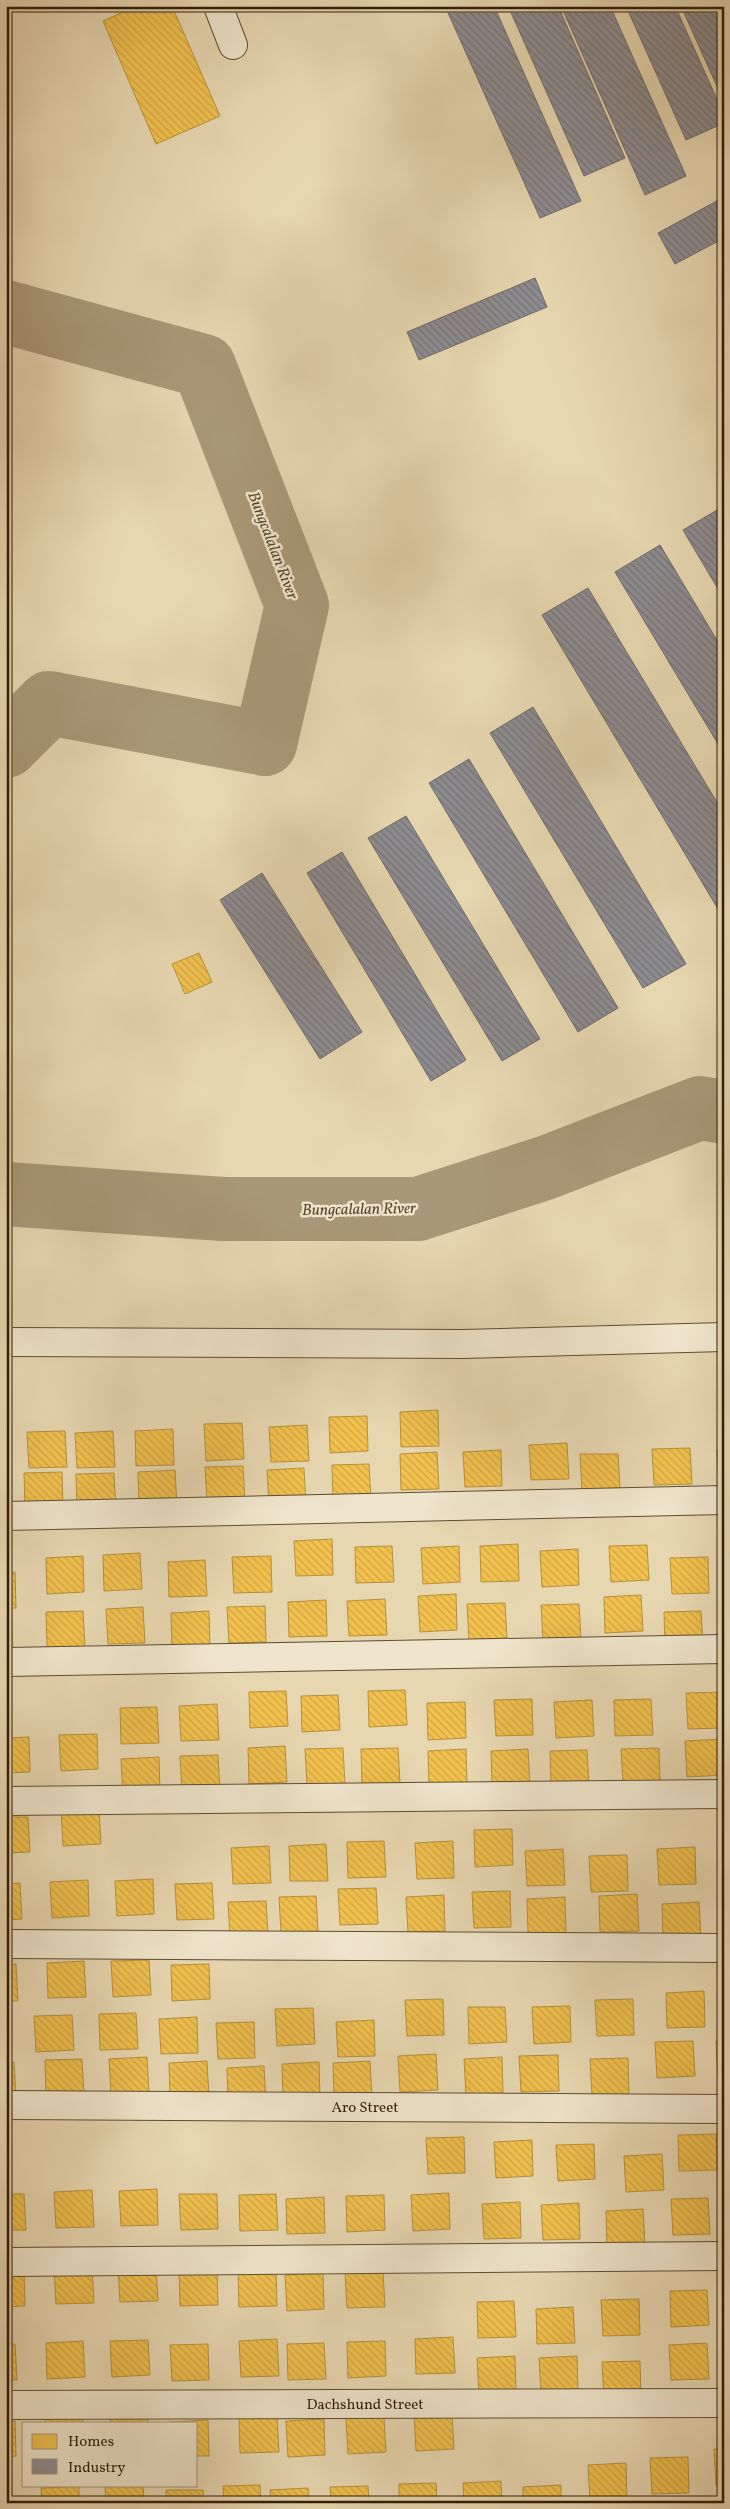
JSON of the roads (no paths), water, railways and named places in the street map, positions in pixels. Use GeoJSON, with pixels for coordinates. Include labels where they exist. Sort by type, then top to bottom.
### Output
{"type":"FeatureCollection","features":[{"type":"Feature","properties":{"kind":"street"},"geometry":{"type":"LineString","coordinates":[[218,6],[233,45]]}},
{"type":"Feature","properties":{"kind":"street"},"geometry":{"type":"LineString","coordinates":[[6,1342],[463,1344],[724,1337]]}},
{"type":"Feature","properties":{"kind":"street"},"geometry":{"type":"LineString","coordinates":[[6,1516],[724,1500]]}},
{"type":"Feature","properties":{"kind":"street"},"geometry":{"type":"LineString","coordinates":[[6,1662],[724,1649]]}},
{"type":"Feature","properties":{"kind":"street"},"geometry":{"type":"LineString","coordinates":[[6,1801],[724,1794]]}},
{"type":"Feature","properties":{"kind":"street"},"geometry":{"type":"LineString","coordinates":[[6,1944],[724,1948]]}},
{"type":"Feature","properties":{"kind":"street","name":"Aro Street"},"geometry":{"type":"LineString","coordinates":[[6,2105],[724,2109]]}},
{"type":"Feature","properties":{"kind":"street"},"geometry":{"type":"LineString","coordinates":[[6,2262],[724,2256]]}},
{"type":"Feature","properties":{"kind":"street","name":"Dachshund Street"},"geometry":{"type":"LineString","coordinates":[[6,2405],[724,2403]]}},
{"type":"Feature","properties":{"kind":"waterway","name":"Bungcalalan River"},"geometry":{"type":"LineString","coordinates":[[6,312],[204,366],[297,605],[265,744],[49,703],[6,746]]}},
{"type":"Feature","properties":{"kind":"waterway","name":"Bungcalalan River"},"geometry":{"type":"LineString","coordinates":[[6,1194],[223,1209],[418,1209],[545,1168],[700,1108],[724,1112]]}}]}
